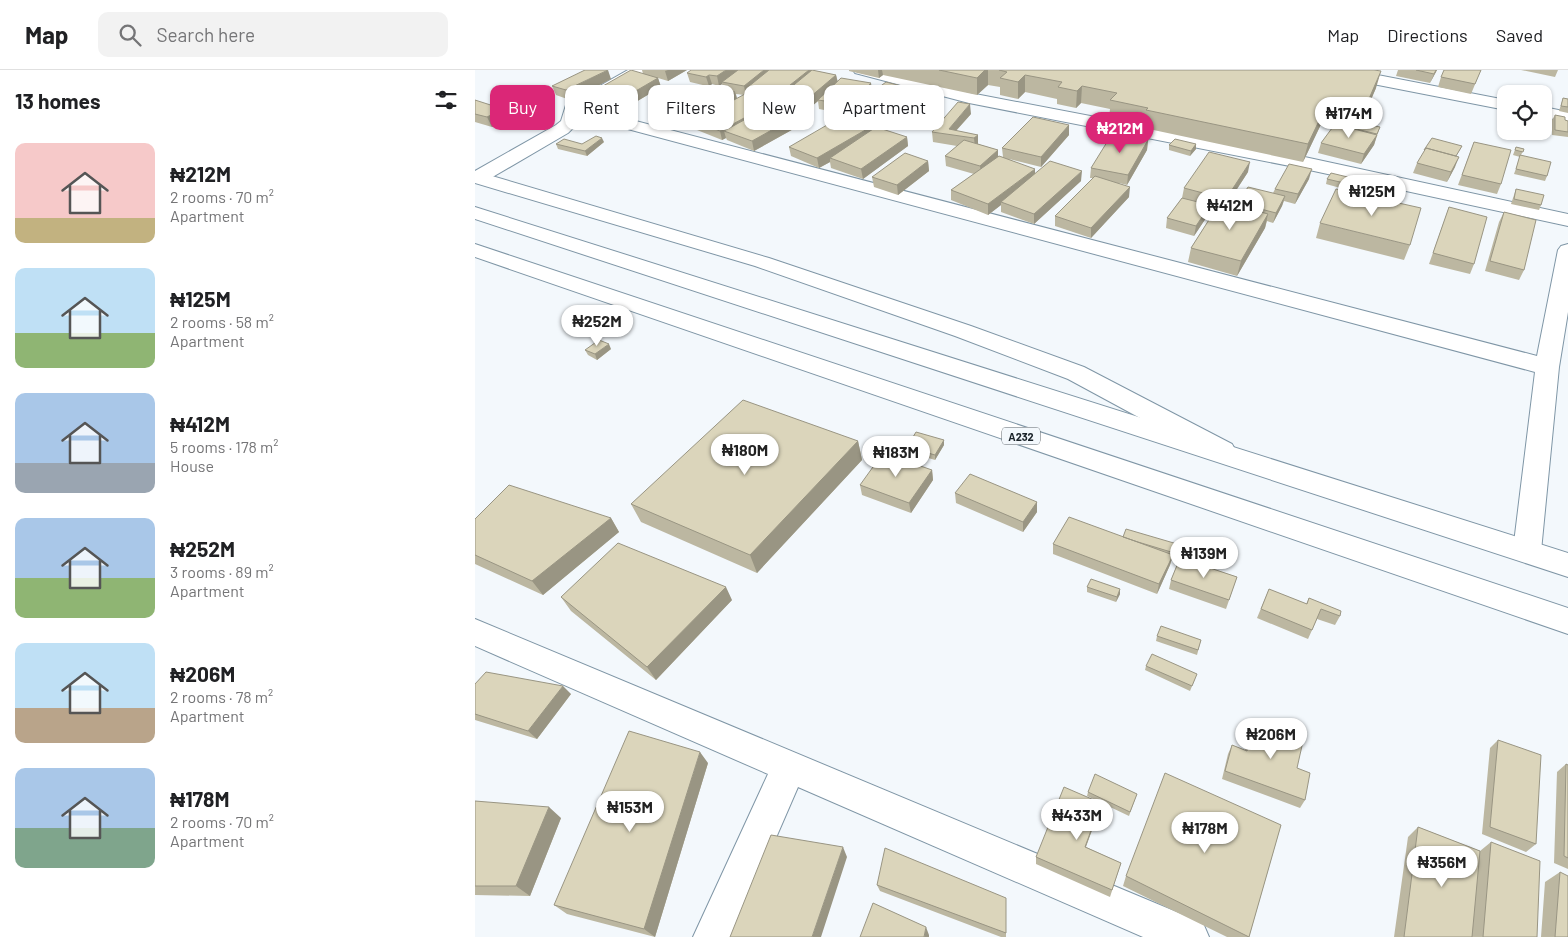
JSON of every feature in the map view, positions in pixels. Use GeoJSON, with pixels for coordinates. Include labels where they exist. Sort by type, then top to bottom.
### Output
{"type":"FeatureCollection","features":[{"type":"Feature","properties":{"kind":"main road"},"geometry":{"type":"LineString","coordinates":[[613,85],[639,70]]}},
{"type":"Feature","properties":{"kind":"main road"},"geometry":{"type":"LineString","coordinates":[[861,70],[969,98],[1300,162],[1568,220]]}},
{"type":"Feature","properties":{"kind":"main road"},"geometry":{"type":"LineString","coordinates":[[1327,70],[1497,103]]}},
{"type":"Feature","properties":{"kind":"main road"},"geometry":{"type":"LineString","coordinates":[[1552,114],[1568,117]]}},
{"type":"Feature","properties":{"kind":"main road"},"geometry":{"type":"LineString","coordinates":[[476,177],[565,126]]}},
{"type":"Feature","properties":{"kind":"main road"},"geometry":{"type":"LineString","coordinates":[[638,127],[1547,368]]}},
{"type":"Feature","properties":{"kind":"main road"},"geometry":{"type":"LineString","coordinates":[[476,177],[762,262],[1076,373],[1233,456]]}},
{"type":"Feature","properties":{"kind":"main road"},"geometry":{"type":"LineString","coordinates":[[475,213],[1527,550],[1568,565]]}},
{"type":"Feature","properties":{"kind":"main road","name":"A232"},"geometry":{"type":"LineString","coordinates":[[475,250],[1568,621]]}},
{"type":"Feature","properties":{"kind":"main road"},"geometry":{"type":"LineString","coordinates":[[1527,550],[1547,368],[1568,250]]}},
{"type":"Feature","properties":{"kind":"main road"},"geometry":{"type":"LineString","coordinates":[[475,632],[1189,937]]}},
{"type":"Feature","properties":{"kind":"main road"},"geometry":{"type":"LineString","coordinates":[[713,937],[789,766]]}},
{"type":"Feature","properties":{"kind":"building"},"geometry":{"type":"Polygon","coordinates":[[[585,70],[608,70],[576,85],[565,85],[565,90],[554,85],[585,70]]]}},
{"type":"Feature","properties":{"kind":"building"},"geometry":{"type":"Polygon","coordinates":[[[631,70],[658,78],[638,90],[638,85],[605,85],[631,70]]]}},
{"type":"Feature","properties":{"kind":"building"},"geometry":{"type":"Polygon","coordinates":[[[691,70],[726,70],[717,76],[709,75],[706,77],[687,73],[691,70]]]}},
{"type":"Feature","properties":{"kind":"building"},"geometry":{"type":"Polygon","coordinates":[[[738,70],[764,70],[744,86],[722,82],[738,70]]]}},
{"type":"Feature","properties":{"kind":"building"},"geometry":{"type":"Polygon","coordinates":[[[769,70],[809,70],[790,85],[750,85],[769,70]]]}},
{"type":"Feature","properties":{"kind":"building"},"geometry":{"type":"Polygon","coordinates":[[[812,70],[836,75],[814,94],[814,85],[794,85],[812,70]]]}},
{"type":"Feature","properties":{"kind":"building"},"geometry":{"type":"Polygon","coordinates":[[[939,70],[985,70],[977,78],[939,70]]]}},
{"type":"Feature","properties":{"kind":"building"},"geometry":{"type":"Polygon","coordinates":[[[999,70],[1381,71],[1365,108],[1329,100],[1308,144],[1146,110],[1148,108],[1110,100],[1117,93],[1082,86],[1077,91],[1058,87],[1062,82],[1025,75],[1018,82],[1000,78],[1007,72],[999,70]]]}},
{"type":"Feature","properties":{"kind":"building"},"geometry":{"type":"Polygon","coordinates":[[[1416,70],[1436,70],[1434,74],[1416,70]]]}},
{"type":"Feature","properties":{"kind":"building"},"geometry":{"type":"Polygon","coordinates":[[[1444,70],[1481,70],[1475,84],[1441,77],[1444,70]]]}},
{"type":"Feature","properties":{"kind":"building"},"geometry":{"type":"Polygon","coordinates":[[[841,78],[871,83],[869,85],[834,85],[841,78]]]}},
{"type":"Feature","properties":{"kind":"building"},"geometry":{"type":"Polygon","coordinates":[[[886,82],[898,85],[882,85],[886,82]]]}},
{"type":"Feature","properties":{"kind":"building"},"geometry":{"type":"Polygon","coordinates":[[[824,94],[824,101],[818,100],[824,94]]]}},
{"type":"Feature","properties":{"kind":"building"},"geometry":{"type":"Polygon","coordinates":[[[744,95],[744,118],[734,123],[734,100],[744,95]]]}},
{"type":"Feature","properties":{"kind":"building"},"geometry":{"type":"Polygon","coordinates":[[[1563,98],[1568,99],[1568,107],[1561,106],[1563,98]]]}},
{"type":"Feature","properties":{"kind":"building"},"geometry":{"type":"Polygon","coordinates":[[[475,100],[490,105],[490,116],[487,117],[475,114],[475,100]]]}},
{"type":"Feature","properties":{"kind":"building"},"geometry":{"type":"Polygon","coordinates":[[[958,102],[970,104],[949,129],[978,135],[974,138],[932,132],[934,130],[944,130],[944,118],[958,102]]]}},
{"type":"Feature","properties":{"kind":"building"},"geometry":{"type":"Polygon","coordinates":[[[1555,115],[1565,117],[1565,120],[1568,121],[1568,132],[1555,130],[1555,115]]]}},
{"type":"Feature","properties":{"kind":"building"},"geometry":{"type":"Polygon","coordinates":[[[1033,117],[1069,125],[1041,157],[1002,148],[1033,117]]]}},
{"type":"Feature","properties":{"kind":"building"},"geometry":{"type":"Polygon","coordinates":[[[1337,118],[1380,127],[1377,134],[1333,125],[1337,118]]]}},
{"type":"Feature","properties":{"kind":"building"},"geometry":{"type":"Polygon","coordinates":[[[744,120],[744,130],[772,130],[752,141],[724,131],[734,130],[734,126],[744,120]]]}},
{"type":"Feature","properties":{"kind":"building"},"geometry":{"type":"Polygon","coordinates":[[[1335,124],[1377,135],[1364,154],[1321,143],[1335,124]]]}},
{"type":"Feature","properties":{"kind":"building"},"geometry":{"type":"Polygon","coordinates":[[[824,127],[824,130],[865,130],[817,158],[789,147],[824,127]]]}},
{"type":"Feature","properties":{"kind":"building"},"geometry":{"type":"Polygon","coordinates":[[[872,130],[885,130],[907,137],[861,169],[830,158],[872,130]]]}},
{"type":"Feature","properties":{"kind":"building"},"geometry":{"type":"Polygon","coordinates":[[[1112,134],[1148,140],[1128,175],[1091,168],[1112,134]]]}},
{"type":"Feature","properties":{"kind":"building"},"geometry":{"type":"Polygon","coordinates":[[[596,136],[602,138],[585,151],[556,144],[564,139],[582,144],[596,136]]]}},
{"type":"Feature","properties":{"kind":"building"},"geometry":{"type":"Polygon","coordinates":[[[1432,138],[1462,146],[1456,156],[1426,148],[1424,150],[1432,138]]]}},
{"type":"Feature","properties":{"kind":"building"},"geometry":{"type":"Polygon","coordinates":[[[1175,139],[1196,144],[1191,151],[1169,145],[1175,139]]]}},
{"type":"Feature","properties":{"kind":"building"},"geometry":{"type":"Polygon","coordinates":[[[964,140],[998,150],[980,166],[945,156],[964,140]]]}},
{"type":"Feature","properties":{"kind":"building"},"geometry":{"type":"Polygon","coordinates":[[[1474,142],[1511,150],[1501,184],[1462,175],[1474,142]]]}},
{"type":"Feature","properties":{"kind":"building"},"geometry":{"type":"Polygon","coordinates":[[[1516,147],[1524,149],[1523,152],[1515,150],[1516,147]]]}},
{"type":"Feature","properties":{"kind":"building"},"geometry":{"type":"Polygon","coordinates":[[[1426,148],[1459,157],[1451,172],[1417,163],[1426,148]]]}},
{"type":"Feature","properties":{"kind":"building"},"geometry":{"type":"Polygon","coordinates":[[[1209,152],[1250,162],[1226,199],[1184,188],[1209,152]]]}},
{"type":"Feature","properties":{"kind":"building"},"geometry":{"type":"Polygon","coordinates":[[[905,153],[928,161],[897,185],[872,177],[905,153]]]}},
{"type":"Feature","properties":{"kind":"building"},"geometry":{"type":"Polygon","coordinates":[[[1520,155],[1551,162],[1547,176],[1516,169],[1520,155]]]}},
{"type":"Feature","properties":{"kind":"building"},"geometry":{"type":"Polygon","coordinates":[[[999,156],[1035,169],[988,204],[951,190],[999,156]]]}},
{"type":"Feature","properties":{"kind":"building"},"geometry":{"type":"Polygon","coordinates":[[[1050,161],[1082,171],[1034,214],[1001,202],[1050,161]]]}},
{"type":"Feature","properties":{"kind":"building"},"geometry":{"type":"Polygon","coordinates":[[[1289,164],[1312,169],[1298,194],[1275,189],[1289,164]]]}},
{"type":"Feature","properties":{"kind":"building"},"geometry":{"type":"Polygon","coordinates":[[[1331,173],[1356,179],[1353,185],[1327,179],[1331,173]]]}},
{"type":"Feature","properties":{"kind":"building"},"geometry":{"type":"Polygon","coordinates":[[[1095,176],[1130,187],[1091,228],[1055,216],[1095,176]]]}},
{"type":"Feature","properties":{"kind":"building"},"geometry":{"type":"Polygon","coordinates":[[[1248,187],[1285,196],[1276,213],[1238,203],[1248,187]]]}},
{"type":"Feature","properties":{"kind":"building"},"geometry":{"type":"Polygon","coordinates":[[[1336,189],[1421,208],[1410,245],[1320,223],[1336,189]]]}},
{"type":"Feature","properties":{"kind":"building"},"geometry":{"type":"Polygon","coordinates":[[[1516,189],[1544,195],[1541,205],[1514,199],[1516,189]]]}},
{"type":"Feature","properties":{"kind":"building"},"geometry":{"type":"Polygon","coordinates":[[[1182,198],[1210,205],[1196,226],[1167,218],[1182,198]]]}},
{"type":"Feature","properties":{"kind":"building"},"geometry":{"type":"Polygon","coordinates":[[[1221,201],[1268,214],[1241,261],[1191,248],[1221,201]]]}},
{"type":"Feature","properties":{"kind":"building"},"geometry":{"type":"Polygon","coordinates":[[[1449,207],[1487,217],[1474,264],[1433,253],[1449,207]]]}},
{"type":"Feature","properties":{"kind":"building"},"geometry":{"type":"Polygon","coordinates":[[[1504,212],[1536,220],[1524,270],[1490,261],[1504,212]]]}},
{"type":"Feature","properties":{"kind":"building"},"geometry":{"type":"Polygon","coordinates":[[[599,340],[609,344],[595,354],[585,350],[599,340]]]}},
{"type":"Feature","properties":{"kind":"building"},"geometry":{"type":"Polygon","coordinates":[[[743,400],[858,441],[750,555],[631,504],[743,400]]]}},
{"type":"Feature","properties":{"kind":"building"},"geometry":{"type":"Polygon","coordinates":[[[916,432],[944,440],[935,455],[907,447],[916,432]]]}},
{"type":"Feature","properties":{"kind":"building"},"geometry":{"type":"Polygon","coordinates":[[[883,453],[932,470],[909,503],[860,485],[883,453]]]}},
{"type":"Feature","properties":{"kind":"building"},"geometry":{"type":"Polygon","coordinates":[[[970,474],[1037,502],[1023,522],[955,493],[970,474]]]}},
{"type":"Feature","properties":{"kind":"building"},"geometry":{"type":"Polygon","coordinates":[[[509,485],[611,518],[532,581],[475,555],[475,519],[509,485]]]}},
{"type":"Feature","properties":{"kind":"building"},"geometry":{"type":"Polygon","coordinates":[[[1069,517],[1173,555],[1159,584],[1053,544],[1069,517]]]}},
{"type":"Feature","properties":{"kind":"building"},"geometry":{"type":"Polygon","coordinates":[[[1126,529],[1184,546],[1181,555],[1123,537],[1126,529]]]}},
{"type":"Feature","properties":{"kind":"building"},"geometry":{"type":"Polygon","coordinates":[[[1202,541],[1220,546],[1215,564],[1197,560],[1202,541]]]}},
{"type":"Feature","properties":{"kind":"building"},"geometry":{"type":"Polygon","coordinates":[[[618,543],[726,587],[647,667],[561,597],[618,543]]]}},
{"type":"Feature","properties":{"kind":"building"},"geometry":{"type":"Polygon","coordinates":[[[1180,558],[1237,577],[1229,600],[1171,580],[1180,558]]]}},
{"type":"Feature","properties":{"kind":"building"},"geometry":{"type":"Polygon","coordinates":[[[1091,579],[1120,589],[1117,597],[1087,587],[1091,579]]]}},
{"type":"Feature","properties":{"kind":"building"},"geometry":{"type":"Polygon","coordinates":[[[1269,589],[1307,604],[1309,598],[1341,611],[1340,616],[1321,609],[1312,630],[1261,609],[1269,589]]]}},
{"type":"Feature","properties":{"kind":"building"},"geometry":{"type":"Polygon","coordinates":[[[1161,626],[1201,640],[1198,650],[1157,636],[1161,626]]]}},
{"type":"Feature","properties":{"kind":"building"},"geometry":{"type":"Polygon","coordinates":[[[1152,654],[1197,674],[1192,686],[1146,666],[1152,654]]]}},
{"type":"Feature","properties":{"kind":"building"},"geometry":{"type":"Polygon","coordinates":[[[486,672],[563,686],[528,731],[475,714],[475,684],[486,672]]]}},
{"type":"Feature","properties":{"kind":"building"},"geometry":{"type":"Polygon","coordinates":[[[1255,720],[1304,737],[1297,768],[1310,773],[1305,800],[1225,771],[1232,745],[1247,751],[1255,720]]]}},
{"type":"Feature","properties":{"kind":"building"},"geometry":{"type":"Polygon","coordinates":[[[629,731],[700,752],[644,929],[554,905],[629,731]]]}},
{"type":"Feature","properties":{"kind":"building"},"geometry":{"type":"Polygon","coordinates":[[[1498,740],[1541,755],[1536,844],[1490,827],[1498,740]]]}},
{"type":"Feature","properties":{"kind":"building"},"geometry":{"type":"Polygon","coordinates":[[[1566,764],[1568,765],[1568,858],[1564,856],[1566,764]]]}},
{"type":"Feature","properties":{"kind":"building"},"geometry":{"type":"Polygon","coordinates":[[[1165,773],[1281,825],[1249,937],[1126,876],[1165,773]]]}},
{"type":"Feature","properties":{"kind":"building"},"geometry":{"type":"Polygon","coordinates":[[[1095,774],[1137,794],[1130,812],[1088,792],[1095,774]]]}},
{"type":"Feature","properties":{"kind":"building"},"geometry":{"type":"Polygon","coordinates":[[[1064,787],[1101,803],[1085,847],[1121,863],[1112,890],[1036,857],[1064,787]]]}},
{"type":"Feature","properties":{"kind":"building"},"geometry":{"type":"Polygon","coordinates":[[[475,801],[549,807],[516,886],[475,886],[475,801]]]}},
{"type":"Feature","properties":{"kind":"building"},"geometry":{"type":"Polygon","coordinates":[[[1418,827],[1480,851],[1472,937],[1404,937],[1418,827]]]}},
{"type":"Feature","properties":{"kind":"building"},"geometry":{"type":"Polygon","coordinates":[[[771,835],[843,847],[812,937],[730,937],[771,835]]]}},
{"type":"Feature","properties":{"kind":"building"},"geometry":{"type":"Polygon","coordinates":[[[1491,842],[1540,861],[1537,937],[1483,937],[1491,842]]]}},
{"type":"Feature","properties":{"kind":"building"},"geometry":{"type":"Polygon","coordinates":[[[885,848],[1006,898],[1006,933],[877,885],[885,848]]]}},
{"type":"Feature","properties":{"kind":"building"},"geometry":{"type":"Polygon","coordinates":[[[1560,872],[1568,876],[1568,937],[1555,937],[1560,872]]]}},
{"type":"Feature","properties":{"kind":"building"},"geometry":{"type":"Polygon","coordinates":[[[873,903],[926,927],[924,937],[860,937],[873,903]]]}}]}
